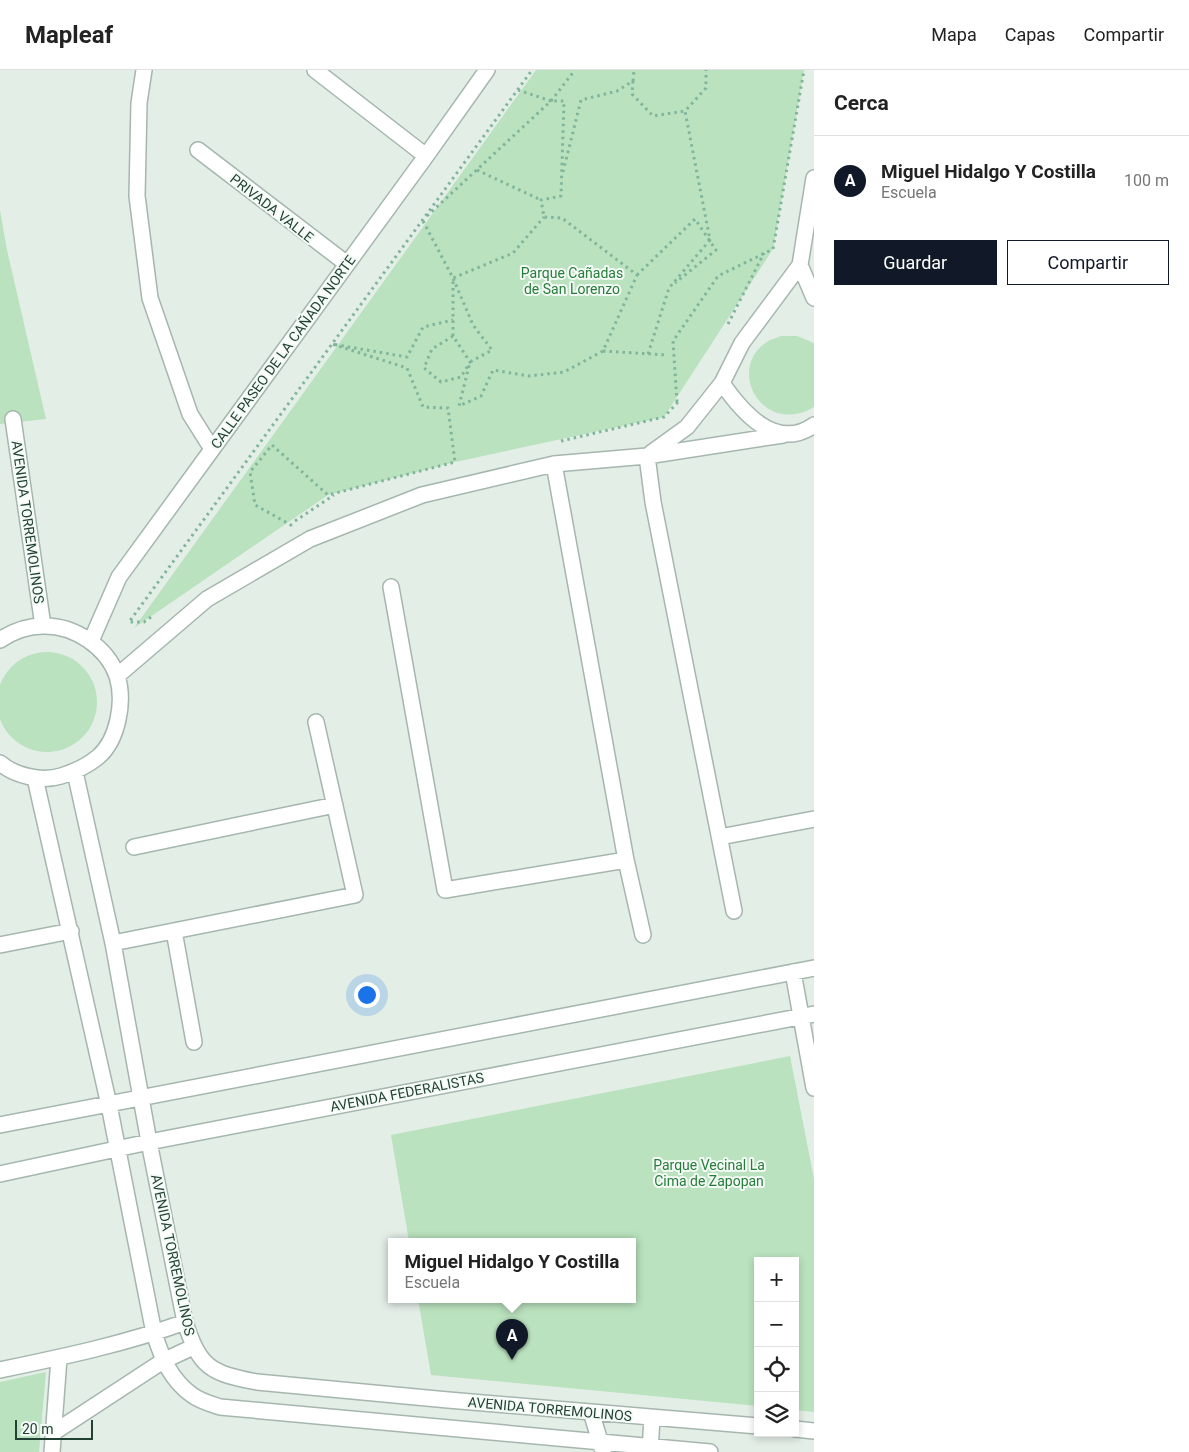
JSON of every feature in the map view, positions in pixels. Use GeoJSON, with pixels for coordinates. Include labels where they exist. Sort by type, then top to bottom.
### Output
{"type":"FeatureCollection","features":[{"type":"Feature","properties":{"kind":"street"},"geometry":{"type":"LineString","coordinates":[[144,70],[139,103],[138,196],[150,298],[190,414],[212,449]]}},
{"type":"Feature","properties":{"kind":"street"},"geometry":{"type":"LineString","coordinates":[[314,70],[426,156]]}},
{"type":"Feature","properties":{"kind":"street","name":"CALLE PASEO DE LA CAÑADA NORTE"},"geometry":{"type":"LineString","coordinates":[[91,641],[119,577],[487,70]]}},
{"type":"Feature","properties":{"kind":"street","name":"PRIVADA VALLE"},"geometry":{"type":"LineString","coordinates":[[198,150],[347,264]]}},
{"type":"Feature","properties":{"kind":"street"},"geometry":{"type":"LineString","coordinates":[[648,456],[687,427],[722,383],[742,343],[800,265],[814,178]]}},
{"type":"Feature","properties":{"kind":"street"},"geometry":{"type":"LineString","coordinates":[[800,265],[814,298]]}},
{"type":"Feature","properties":{"kind":"street"},"geometry":{"type":"LineString","coordinates":[[722,383],[744,412],[761,426],[783,435]]}},
{"type":"Feature","properties":{"kind":"street","name":"AVENIDA TORREMOLINOS"},"geometry":{"type":"LineString","coordinates":[[12,418],[43,626]]}},
{"type":"Feature","properties":{"kind":"street"},"geometry":{"type":"LineString","coordinates":[[117,676],[207,599],[310,539],[422,495],[554,464],[648,456],[811,430]]}},
{"type":"Feature","properties":{"kind":"street"},"geometry":{"type":"LineString","coordinates":[[648,456],[653,502],[734,911]]}},
{"type":"Feature","properties":{"kind":"street"},"geometry":{"type":"LineString","coordinates":[[554,464],[626,860],[643,935]]}},
{"type":"Feature","properties":{"kind":"street"},"geometry":{"type":"LineString","coordinates":[[391,587],[445,890],[626,860]]}},
{"type":"Feature","properties":{"kind":"street"},"geometry":{"type":"LineString","coordinates":[[0,638],[21,630],[43,626],[68,630],[91,641],[107,657],[117,676],[121,705],[115,733],[99,756],[75,772],[55,778],[35,778],[6,768],[0,763]]}},
{"type":"Feature","properties":{"kind":"street"},"geometry":{"type":"LineString","coordinates":[[113,943],[355,895],[316,722]]}},
{"type":"Feature","properties":{"kind":"street","name":"AVENIDA TORREMOLINOS"},"geometry":{"type":"LineString","coordinates":[[75,772],[113,943],[149,1142],[185,1322],[193,1347],[205,1364],[226,1376],[257,1382],[754,1426]]}},
{"type":"Feature","properties":{"kind":"street","name":"AVENIDA TORREMOLINOS"},"geometry":{"type":"LineString","coordinates":[[35,778],[109,1105],[154,1333],[163,1361],[174,1379],[193,1396],[220,1407],[602,1447],[710,1452]]}},
{"type":"Feature","properties":{"kind":"street"},"geometry":{"type":"LineString","coordinates":[[134,847],[335,806]]}},
{"type":"Feature","properties":{"kind":"street"},"geometry":{"type":"LineString","coordinates":[[720,837],[814,819]]}},
{"type":"Feature","properties":{"kind":"street"},"geometry":{"type":"LineString","coordinates":[[0,945],[71,931]]}},
{"type":"Feature","properties":{"kind":"street"},"geometry":{"type":"LineString","coordinates":[[174,931],[194,1042]]}},
{"type":"Feature","properties":{"kind":"street"},"geometry":{"type":"LineString","coordinates":[[0,1125],[814,968]]}},
{"type":"Feature","properties":{"kind":"street"},"geometry":{"type":"LineString","coordinates":[[793,972],[807,1015],[814,1088]]}},
{"type":"Feature","properties":{"kind":"street","name":"AVENIDA FEDERALISTAS"},"geometry":{"type":"LineString","coordinates":[[0,1174],[117,1148],[807,1015]]}},
{"type":"Feature","properties":{"kind":"street"},"geometry":{"type":"LineString","coordinates":[[0,1370],[59,1358],[154,1333],[185,1322]]}},
{"type":"Feature","properties":{"kind":"street"},"geometry":{"type":"LineString","coordinates":[[53,1433],[163,1361],[193,1347]]}},
{"type":"Feature","properties":{"kind":"street"},"geometry":{"type":"LineString","coordinates":[[52,1452],[59,1358]]}},
{"type":"Feature","properties":{"kind":"street"},"geometry":{"type":"LineString","coordinates":[[592,1412],[602,1447]]}},
{"type":"Feature","properties":{"kind":"street"},"geometry":{"type":"LineString","coordinates":[[650,1449],[652,1418]]}},
{"type":"Feature","properties":{"kind":"street"},"geometry":{"type":"LineString","coordinates":[[799,1430],[814,1431]]}},
{"type":"Feature","properties":{"kind":"path"},"geometry":{"type":"LineString","coordinates":[[152,616],[144,622],[129,622],[532,70]]}},
{"type":"Feature","properties":{"kind":"path"},"geometry":{"type":"LineString","coordinates":[[422,222],[551,102],[575,70]]}},
{"type":"Feature","properties":{"kind":"path"},"geometry":{"type":"LineString","coordinates":[[634,70],[632,94],[654,116],[685,111],[706,88],[706,70]]}},
{"type":"Feature","properties":{"kind":"path"},"geometry":{"type":"LineString","coordinates":[[677,403],[673,341],[718,276],[773,249],[804,70]]}},
{"type":"Feature","properties":{"kind":"path"},"geometry":{"type":"LineString","coordinates":[[561,180],[581,100],[617,91],[633,81]]}},
{"type":"Feature","properties":{"kind":"path"},"geometry":{"type":"LineString","coordinates":[[477,170],[541,200],[561,196],[564,102],[551,102],[518,90]]}},
{"type":"Feature","properties":{"kind":"path"},"geometry":{"type":"LineString","coordinates":[[685,111],[710,240]]}},
{"type":"Feature","properties":{"kind":"path"},"geometry":{"type":"LineString","coordinates":[[541,200],[544,217]]}},
{"type":"Feature","properties":{"kind":"path"},"geometry":{"type":"LineString","coordinates":[[453,278],[513,253],[544,217]]}},
{"type":"Feature","properties":{"kind":"path"},"geometry":{"type":"LineString","coordinates":[[544,217],[562,218],[637,275]]}},
{"type":"Feature","properties":{"kind":"path"},"geometry":{"type":"LineString","coordinates":[[603,351],[637,275],[695,218],[716,250],[669,288]]}},
{"type":"Feature","properties":{"kind":"path"},"geometry":{"type":"LineString","coordinates":[[422,222],[453,278],[472,325],[492,350],[470,362],[460,377],[441,382],[424,368],[432,349],[453,336]]}},
{"type":"Feature","properties":{"kind":"path"},"geometry":{"type":"LineString","coordinates":[[648,354],[669,288],[710,240]]}},
{"type":"Feature","properties":{"kind":"path"},"geometry":{"type":"LineString","coordinates":[[726,328],[764,253]]}},
{"type":"Feature","properties":{"kind":"path"},"geometry":{"type":"LineString","coordinates":[[453,278],[453,336],[470,362],[459,406],[481,396],[493,370],[529,376],[564,372],[603,351],[667,355]]}},
{"type":"Feature","properties":{"kind":"path"},"geometry":{"type":"LineString","coordinates":[[332,344],[407,357],[423,327],[453,320]]}},
{"type":"Feature","properties":{"kind":"path"},"geometry":{"type":"LineString","coordinates":[[283,530],[337,493],[454,462],[448,408],[423,407],[407,368],[332,344]]}},
{"type":"Feature","properties":{"kind":"path"},"geometry":{"type":"LineString","coordinates":[[558,442],[664,417],[683,396]]}},
{"type":"Feature","properties":{"kind":"path"},"geometry":{"type":"LineString","coordinates":[[291,524],[255,504],[250,472],[272,445],[328,495],[462,464]]}},
{"type":"Feature","properties":{"kind":"green space","name":"Parque Cañadas de San Lorenzo"},"geometry":{"type":"Polygon","coordinates":[[[536,70],[804,70],[773,249],[664,417],[455,462],[328,495],[134,628],[536,70]]]}},
{"type":"Feature","properties":{"kind":"green space"},"geometry":{"type":"Polygon","coordinates":[[[0,210],[7,250],[46,419],[0,424],[0,210]]]}},
{"type":"Feature","properties":{"kind":"green space"},"geometry":{"type":"Polygon","coordinates":[[[781,336],[797,336],[814,343],[814,407],[796,414],[779,413],[766,407],[756,396],[750,382],[749,368],[755,354],[767,342],[781,336]]]}},
{"type":"Feature","properties":{"kind":"green space"},"geometry":{"type":"Polygon","coordinates":[[[37,652],[57,652],[75,660],[89,674],[97,692],[97,712],[89,730],[75,744],[57,752],[37,752],[19,744],[11,738],[-1,718],[-1,686],[5,674],[19,660],[37,652]]]}},
{"type":"Feature","properties":{"kind":"green space","name":"Parque Vecinal La Cima de Zapopan"},"geometry":{"type":"Polygon","coordinates":[[[790,1056],[814,1179],[814,1412],[799,1410],[799,1257],[754,1257],[754,1406],[431,1375],[419,1303],[636,1303],[636,1238],[408,1238],[391,1135],[790,1056]]]}},
{"type":"Feature","properties":{"kind":"green space"},"geometry":{"type":"Polygon","coordinates":[[[46,1372],[39,1452],[0,1452],[0,1382],[46,1372]]]}},
{"type":"Feature","properties":{"kind":"place","name":"Miguel Hidalgo Y Costilla"},"geometry":{"type":"Point","coordinates":[512,1360]}}]}
